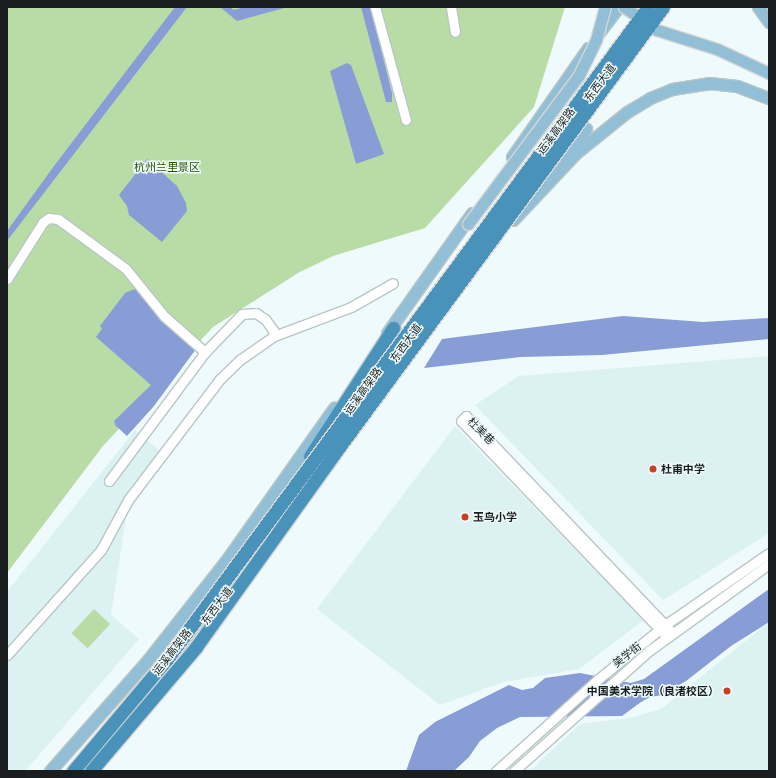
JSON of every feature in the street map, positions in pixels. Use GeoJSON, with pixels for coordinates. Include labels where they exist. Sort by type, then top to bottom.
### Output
{"type":"FeatureCollection","features":[{"type":"Feature","properties":{"kind":"highway","name":"运溪高架路"},"geometry":{"type":"LineString","coordinates":[[73,771],[167,659],[648,7]]}},
{"type":"Feature","properties":{"kind":"highway","name":"运溪高架路"},"geometry":{"type":"LineString","coordinates":[[91,771],[196,647],[286,521],[663,7]]}},
{"type":"Feature","properties":{"kind":"highway"},"geometry":{"type":"LineString","coordinates":[[274,513],[393,328]]}},
{"type":"Feature","properties":{"kind":"highway"},"geometry":{"type":"LineString","coordinates":[[286,521],[419,344]]}},
{"type":"Feature","properties":{"kind":"main road"},"geometry":{"type":"LineString","coordinates":[[393,328],[579,75],[596,40],[605,7]]}},
{"type":"Feature","properties":{"kind":"main road"},"geometry":{"type":"LineString","coordinates":[[50,771],[147,661],[225,562],[618,7]]}},
{"type":"Feature","properties":{"kind":"main road"},"geometry":{"type":"LineString","coordinates":[[624,7],[657,30],[716,49],[769,73]]}},
{"type":"Feature","properties":{"kind":"main road","name":"东西大道"},"geometry":{"type":"LineString","coordinates":[[82,771],[177,659],[239,577],[410,338],[655,7]]}},
{"type":"Feature","properties":{"kind":"main road"},"geometry":{"type":"LineString","coordinates":[[758,7],[769,22]]}},
{"type":"Feature","properties":{"kind":"main road"},"geometry":{"type":"LineString","coordinates":[[513,220],[576,153],[627,112],[650,98],[672,89],[710,83],[737,86],[769,98]]}},
{"type":"Feature","properties":{"kind":"main road"},"geometry":{"type":"LineString","coordinates":[[419,344],[513,220],[586,129]]}},
{"type":"Feature","properties":{"kind":"street"},"geometry":{"type":"LineString","coordinates":[[375,7],[406,120]]}},
{"type":"Feature","properties":{"kind":"street"},"geometry":{"type":"LineString","coordinates":[[451,7],[455,32]]}},
{"type":"Feature","properties":{"kind":"street"},"geometry":{"type":"LineString","coordinates":[[7,279],[43,222],[49,218],[58,219],[126,269],[164,316],[205,352]]}},
{"type":"Feature","properties":{"kind":"street"},"geometry":{"type":"LineString","coordinates":[[7,655],[101,550],[128,500],[220,379],[241,359],[274,336],[351,307],[393,283]]}},
{"type":"Feature","properties":{"kind":"street"},"geometry":{"type":"LineString","coordinates":[[109,482],[205,352],[242,314],[256,313],[261,316],[273,330],[274,336]]}},
{"type":"Feature","properties":{"kind":"street","name":"杜美巷"},"geometry":{"type":"LineString","coordinates":[[662,627],[466,416],[461,420],[662,627],[670,635]]}},
{"type":"Feature","properties":{"kind":"street","name":"美学街"},"geometry":{"type":"LineString","coordinates":[[496,771],[597,680],[662,627],[769,553]]}},
{"type":"Feature","properties":{"kind":"street","name":"美学街"},"geometry":{"type":"LineString","coordinates":[[514,771],[596,697],[670,635],[769,564]]}},
{"type":"Feature","properties":{"kind":"shaded area","name":"杜甫中学"},"geometry":{"type":"Polygon","coordinates":[[[769,356],[769,533],[663,600],[475,405],[519,376],[769,356]]]}},
{"type":"Feature","properties":{"kind":"shaded area","name":"玉鸟小学"},"geometry":{"type":"Polygon","coordinates":[[[455,426],[644,620],[579,669],[503,682],[440,705],[317,609],[455,426]]]}},
{"type":"Feature","properties":{"kind":"shaded area"},"geometry":{"type":"Polygon","coordinates":[[[135,430],[165,455],[126,517],[111,615],[139,639],[25,771],[7,771],[7,592],[135,430]]]}},
{"type":"Feature","properties":{"kind":"shaded area","name":"中国美术学院（良渚校区）"},"geometry":{"type":"Polygon","coordinates":[[[769,622],[769,771],[530,771],[580,724],[631,718],[661,709],[769,622]]]}},
{"type":"Feature","properties":{"kind":"green space","name":"杭州兰里景区"},"geometry":{"type":"Polygon","coordinates":[[[7,7],[565,7],[534,107],[425,228],[333,256],[298,273],[213,327],[103,446],[7,573],[7,7]]]}},
{"type":"Feature","properties":{"kind":"green space"},"geometry":{"type":"Polygon","coordinates":[[[94,609],[110,624],[88,648],[71,633],[94,609]]]}},
{"type":"Feature","properties":{"kind":"water"},"geometry":{"type":"Polygon","coordinates":[[[175,7],[187,7],[7,241],[7,231],[54,166],[175,7]]]}},
{"type":"Feature","properties":{"kind":"water"},"geometry":{"type":"Polygon","coordinates":[[[220,7],[231,7],[233,10],[246,7],[288,7],[237,21],[220,7]]]}},
{"type":"Feature","properties":{"kind":"water"},"geometry":{"type":"Polygon","coordinates":[[[361,7],[370,7],[392,93],[392,102],[386,102],[361,7]]]}},
{"type":"Feature","properties":{"kind":"water"},"geometry":{"type":"Polygon","coordinates":[[[347,63],[351,65],[384,154],[356,164],[330,71],[347,63]]]}},
{"type":"Feature","properties":{"kind":"water"},"geometry":{"type":"Polygon","coordinates":[[[147,159],[177,186],[186,203],[187,211],[162,242],[129,215],[127,206],[119,195],[147,159]]]}},
{"type":"Feature","properties":{"kind":"water"},"geometry":{"type":"Polygon","coordinates":[[[137,288],[196,349],[154,406],[127,436],[115,425],[114,421],[151,385],[96,337],[102,329],[100,326],[125,293],[137,288]]]}},
{"type":"Feature","properties":{"kind":"water"},"geometry":{"type":"Polygon","coordinates":[[[623,316],[703,322],[769,318],[769,339],[602,355],[520,357],[424,368],[442,339],[623,316]]]}},
{"type":"Feature","properties":{"kind":"water"},"geometry":{"type":"Polygon","coordinates":[[[769,589],[769,622],[731,646],[686,681],[662,695],[650,697],[622,716],[520,717],[497,728],[480,741],[469,757],[454,771],[406,771],[419,735],[435,722],[509,685],[522,690],[533,688],[545,678],[580,673],[631,683],[644,679],[769,589]]]}},
{"type":"Feature","properties":{"kind":"place","name":"杜甫中学"},"geometry":{"type":"Point","coordinates":[653,469]}},
{"type":"Feature","properties":{"kind":"place","name":"玉鸟小学"},"geometry":{"type":"Point","coordinates":[465,517]}},
{"type":"Feature","properties":{"kind":"place","name":"中国美术学院（良渚校区）"},"geometry":{"type":"Point","coordinates":[727,691]}}]}
